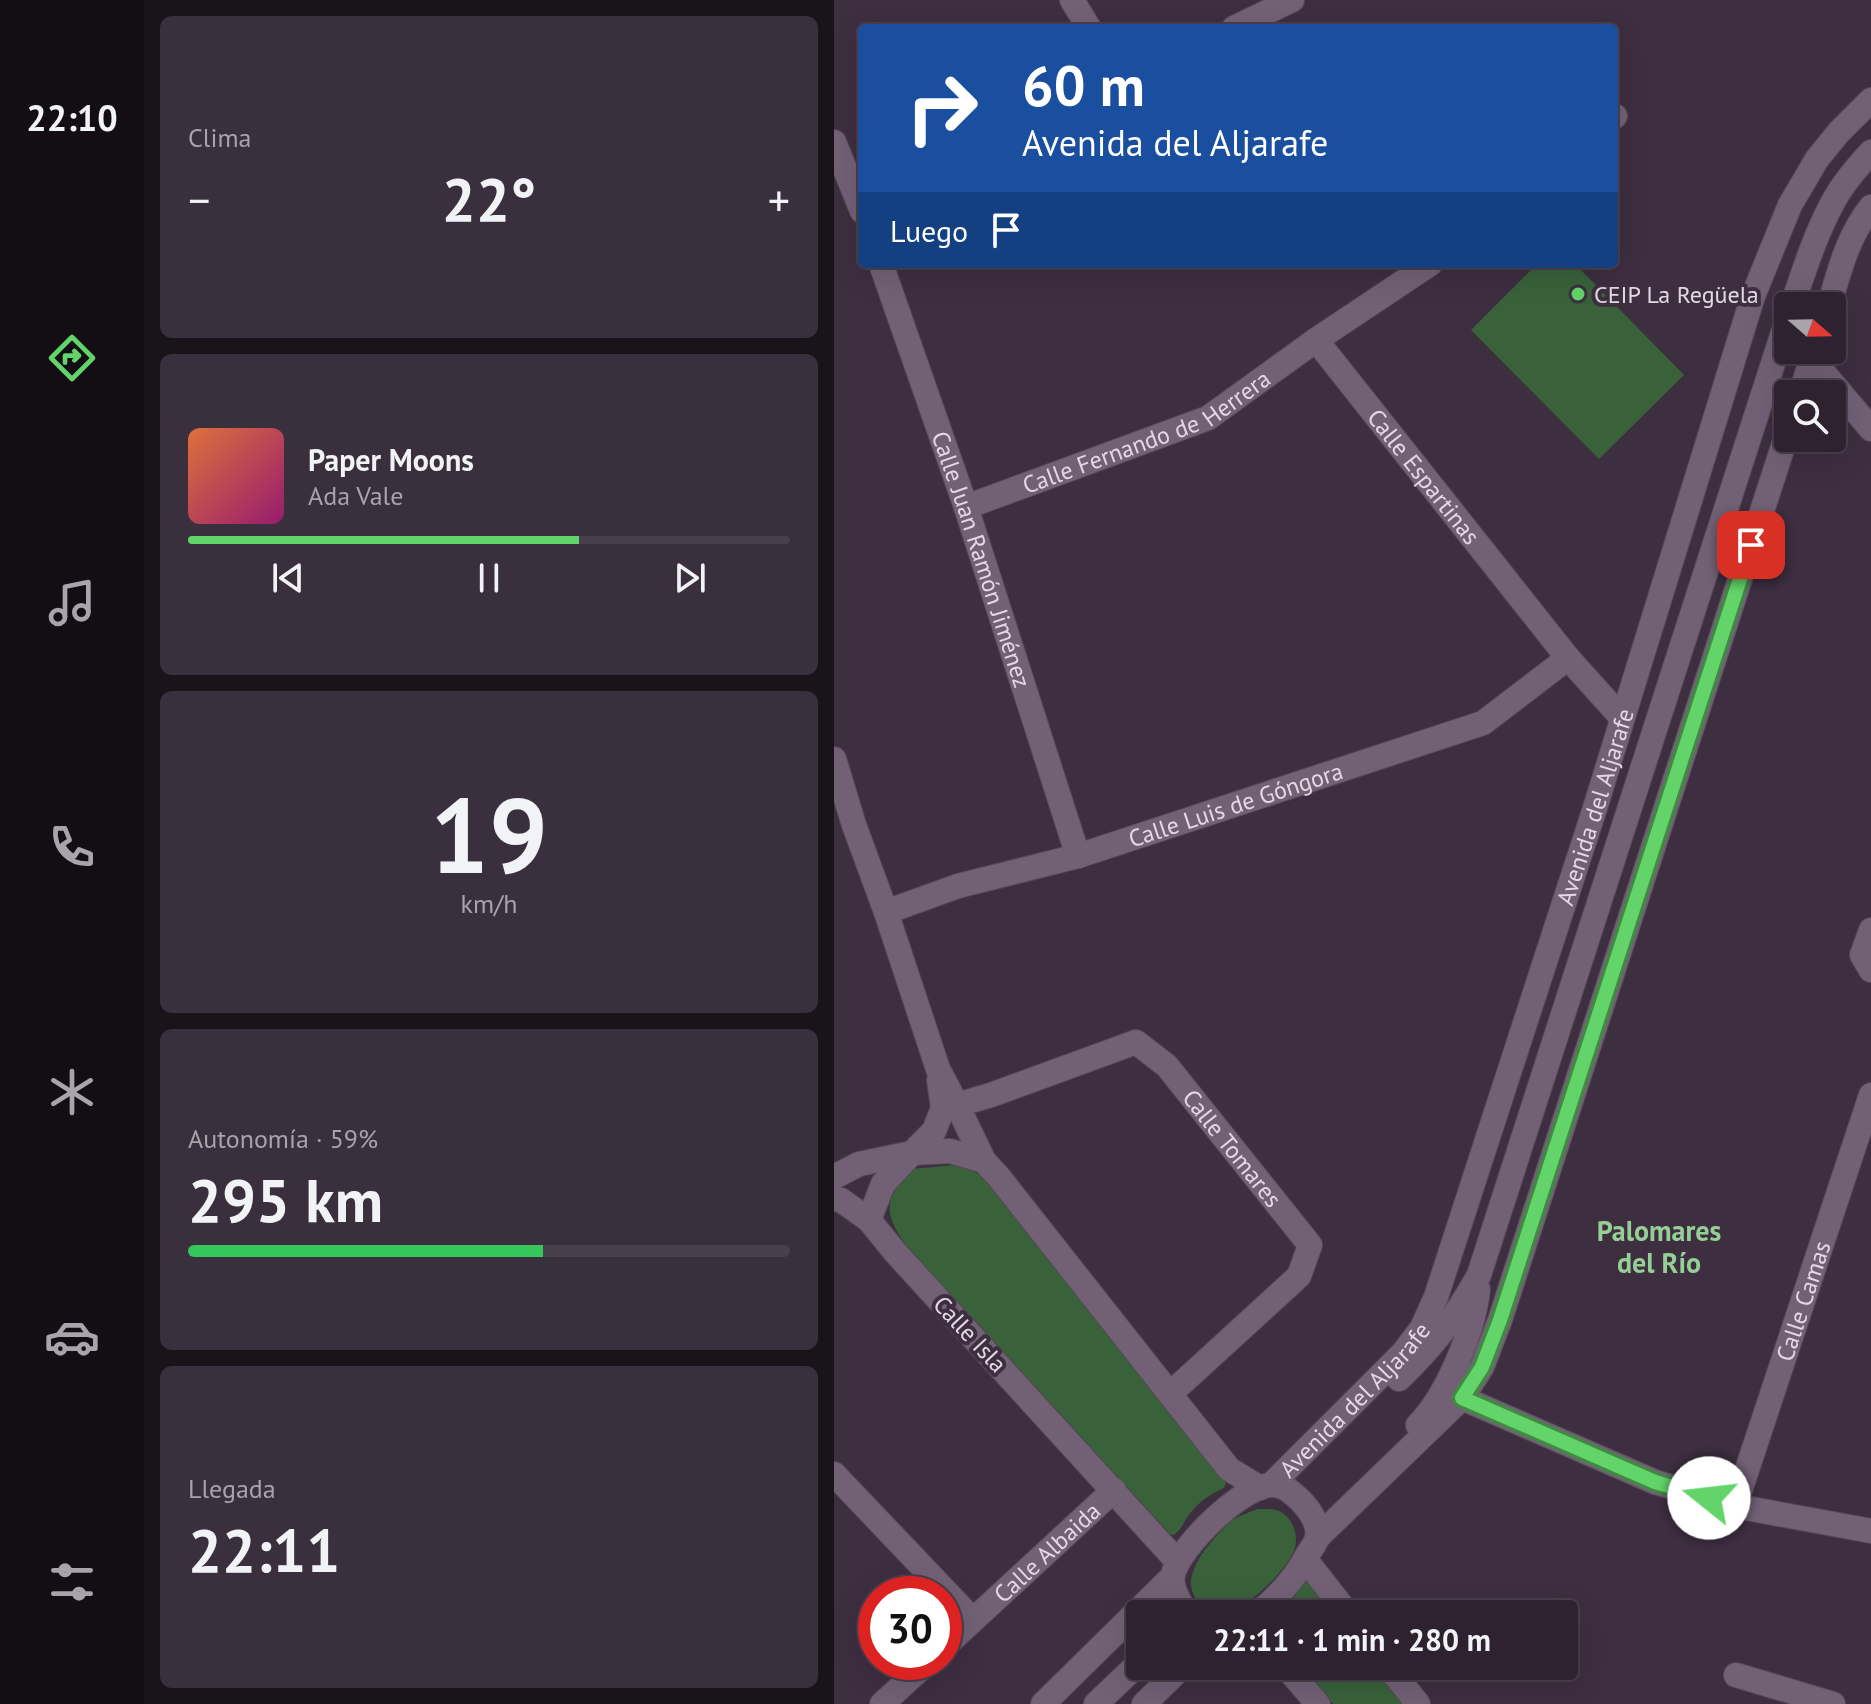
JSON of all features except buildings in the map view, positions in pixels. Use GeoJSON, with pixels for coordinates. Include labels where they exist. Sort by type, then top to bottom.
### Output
{"type":"FeatureCollection","features":[{"type":"Feature","properties":{"kind":"street"},"geometry":{"type":"LineString","coordinates":[[1072,0],[1087,24]]}},
{"type":"Feature","properties":{"kind":"street"},"geometry":{"type":"LineString","coordinates":[[1242,24],[1292,0]]}},
{"type":"Feature","properties":{"kind":"street","name":"Avenida del Aljarafe"},"geometry":{"type":"LineString","coordinates":[[1273,1487],[1403,1353],[1422,1328],[1436,1297],[1622,718],[1753,296],[1790,205],[1817,159],[1871,100]]}},
{"type":"Feature","properties":{"kind":"street"},"geometry":{"type":"LineString","coordinates":[[834,142],[858,197]]}},
{"type":"Feature","properties":{"kind":"street"},"geometry":{"type":"LineString","coordinates":[[1797,292],[1810,252],[1834,200],[1871,152]]}},
{"type":"Feature","properties":{"kind":"street"},"geometry":{"type":"LineString","coordinates":[[1833,292],[1845,252],[1871,207]]}},
{"type":"Feature","properties":{"kind":"street","name":"Calle Juan Ramón Jiménez"},"geometry":{"type":"LineString","coordinates":[[882,268],[966,507],[1078,856]]}},
{"type":"Feature","properties":{"kind":"street"},"geometry":{"type":"LineString","coordinates":[[1316,340],[1424,268]]}},
{"type":"Feature","properties":{"kind":"street","name":"Calle Espartinas"},"geometry":{"type":"LineString","coordinates":[[1316,340],[1568,658],[1622,718]]}},
{"type":"Feature","properties":{"kind":"street","name":"Calle Fernando de Herrera"},"geometry":{"type":"LineString","coordinates":[[966,507],[1208,418],[1316,340]]}},
{"type":"Feature","properties":{"kind":"street","name":"Avenida del Aljarafe"},"geometry":{"type":"LineString","coordinates":[[1043,1704],[1174,1570],[1214,1518],[1236,1501],[1273,1487],[1426,1353],[1460,1308],[1479,1275],[1774,360]]}},
{"type":"Feature","properties":{"kind":"street"},"geometry":{"type":"LineString","coordinates":[[1821,364],[1871,429]]}},
{"type":"Feature","properties":{"kind":"street","name":"Avenida del Aljarafe"},"geometry":{"type":"LineString","coordinates":[[1313,1540],[1462,1398],[1482,1367],[1500,1320],[1781,452]]}},
{"type":"Feature","properties":{"kind":"street","name":"Calle Luis de Góngora"},"geometry":{"type":"LineString","coordinates":[[886,912],[958,886],[1078,856],[1483,723],[1568,658]]}},
{"type":"Feature","properties":{"kind":"street"},"geometry":{"type":"LineString","coordinates":[[834,759],[844,827],[886,912],[938,1069],[984,1161],[1229,1469],[1273,1487]]}},
{"type":"Feature","properties":{"kind":"street"},"geometry":{"type":"LineString","coordinates":[[1871,930],[1862,955],[1871,970]]}},
{"type":"Feature","properties":{"kind":"street","name":"Calle Tomares"},"geometry":{"type":"LineString","coordinates":[[957,1105],[1136,1042],[1167,1066],[1310,1245],[1299,1276],[1170,1394]]}},
{"type":"Feature","properties":{"kind":"street"},"geometry":{"type":"LineString","coordinates":[[869,1220],[883,1184],[934,1131],[943,1108],[938,1069]]}},
{"type":"Feature","properties":{"kind":"street","name":"Calle Camas"},"geometry":{"type":"LineString","coordinates":[[1735,1506],[1871,1095]]}},
{"type":"Feature","properties":{"kind":"street"},"geometry":{"type":"LineString","coordinates":[[834,1177],[859,1164],[912,1153],[950,1151],[984,1161]]}},
{"type":"Feature","properties":{"kind":"street","name":"Calle Isla"},"geometry":{"type":"LineString","coordinates":[[834,1199],[841,1200],[869,1220],[1114,1490],[1174,1570]]}},
{"type":"Feature","properties":{"kind":"street","name":"Avenida del Aljarafe"},"geometry":{"type":"LineString","coordinates":[[1274,1600],[1295,1577],[1313,1540],[1426,1417],[1466,1340],[1476,1311],[1479,1275]]}},
{"type":"Feature","properties":{"kind":"street"},"geometry":{"type":"LineString","coordinates":[[1462,1398],[1655,1482],[1735,1506],[1871,1531]]}},
{"type":"Feature","properties":{"kind":"street"},"geometry":{"type":"LineString","coordinates":[[834,1474],[973,1620]]}},
{"type":"Feature","properties":{"kind":"street","name":"Avenida del Aljarafe"},"geometry":{"type":"LineString","coordinates":[[1273,1487],[1305,1505],[1313,1540]]}},
{"type":"Feature","properties":{"kind":"street","name":"Calle Albaida"},"geometry":{"type":"LineString","coordinates":[[962,1630],[1114,1490]]}},
{"type":"Feature","properties":{"kind":"street"},"geometry":{"type":"LineString","coordinates":[[1313,1540],[1341,1600]]}},
{"type":"Feature","properties":{"kind":"street"},"geometry":{"type":"LineString","coordinates":[[1174,1570],[1177,1600]]}},
{"type":"Feature","properties":{"kind":"street"},"geometry":{"type":"LineString","coordinates":[[1096,1704],[1126,1675]]}},
{"type":"Feature","properties":{"kind":"street"},"geometry":{"type":"LineString","coordinates":[[1736,1675],[1833,1704]]}},
{"type":"Feature","properties":{"kind":"street"},"geometry":{"type":"LineString","coordinates":[[882,1704],[908,1680]]}},
{"type":"Feature","properties":{"kind":"street"},"geometry":{"type":"LineString","coordinates":[[1144,1704],[1169,1680]]}},
{"type":"Feature","properties":{"kind":"street"},"geometry":{"type":"LineString","coordinates":[[1294,1680],[1308,1701]]}},
{"type":"Feature","properties":{"kind":"street"},"geometry":{"type":"LineString","coordinates":[[1399,1680],[1418,1704]]}},
{"type":"Feature","properties":{"kind":"green space"},"geometry":{"type":"Polygon","coordinates":[[[1533,268],[1579,268],[1684,375],[1599,459],[1471,330],[1533,268]]]}},
{"type":"Feature","properties":{"kind":"green space"},"geometry":{"type":"Polygon","coordinates":[[[955,1165],[975,1172],[992,1186],[1227,1479],[1224,1488],[1198,1504],[1174,1535],[905,1244],[890,1213],[896,1188],[912,1169],[955,1165]]]}},
{"type":"Feature","properties":{"kind":"green space"},"geometry":{"type":"Polygon","coordinates":[[[1257,1509],[1278,1511],[1286,1516],[1296,1538],[1292,1555],[1250,1600],[1197,1600],[1191,1585],[1198,1561],[1212,1541],[1237,1518],[1257,1509]]]}},
{"type":"Feature","properties":{"kind":"green space"},"geometry":{"type":"Polygon","coordinates":[[[1307,1577],[1326,1600],[1292,1600],[1307,1577]]]}},
{"type":"Feature","properties":{"kind":"green space"},"geometry":{"type":"Polygon","coordinates":[[[1311,1680],[1386,1680],[1404,1704],[1333,1704],[1311,1680]]]}},
{"type":"Feature","properties":{"kind":"place","name":"CEIP La Regüela"},"geometry":{"type":"Point","coordinates":[1578,294]}},
{"type":"Feature","properties":{"kind":"district","name":"Palomares del Río"},"geometry":{"type":"Point","coordinates":[1659,1246]}},
{"type":"Feature","properties":{"kind":"route"},"geometry":{"type":"LineString","coordinates":[[1709,1498],[1655,1482],[1462,1398],[1482,1367],[1500,1320],[1751,545]]}}]}
